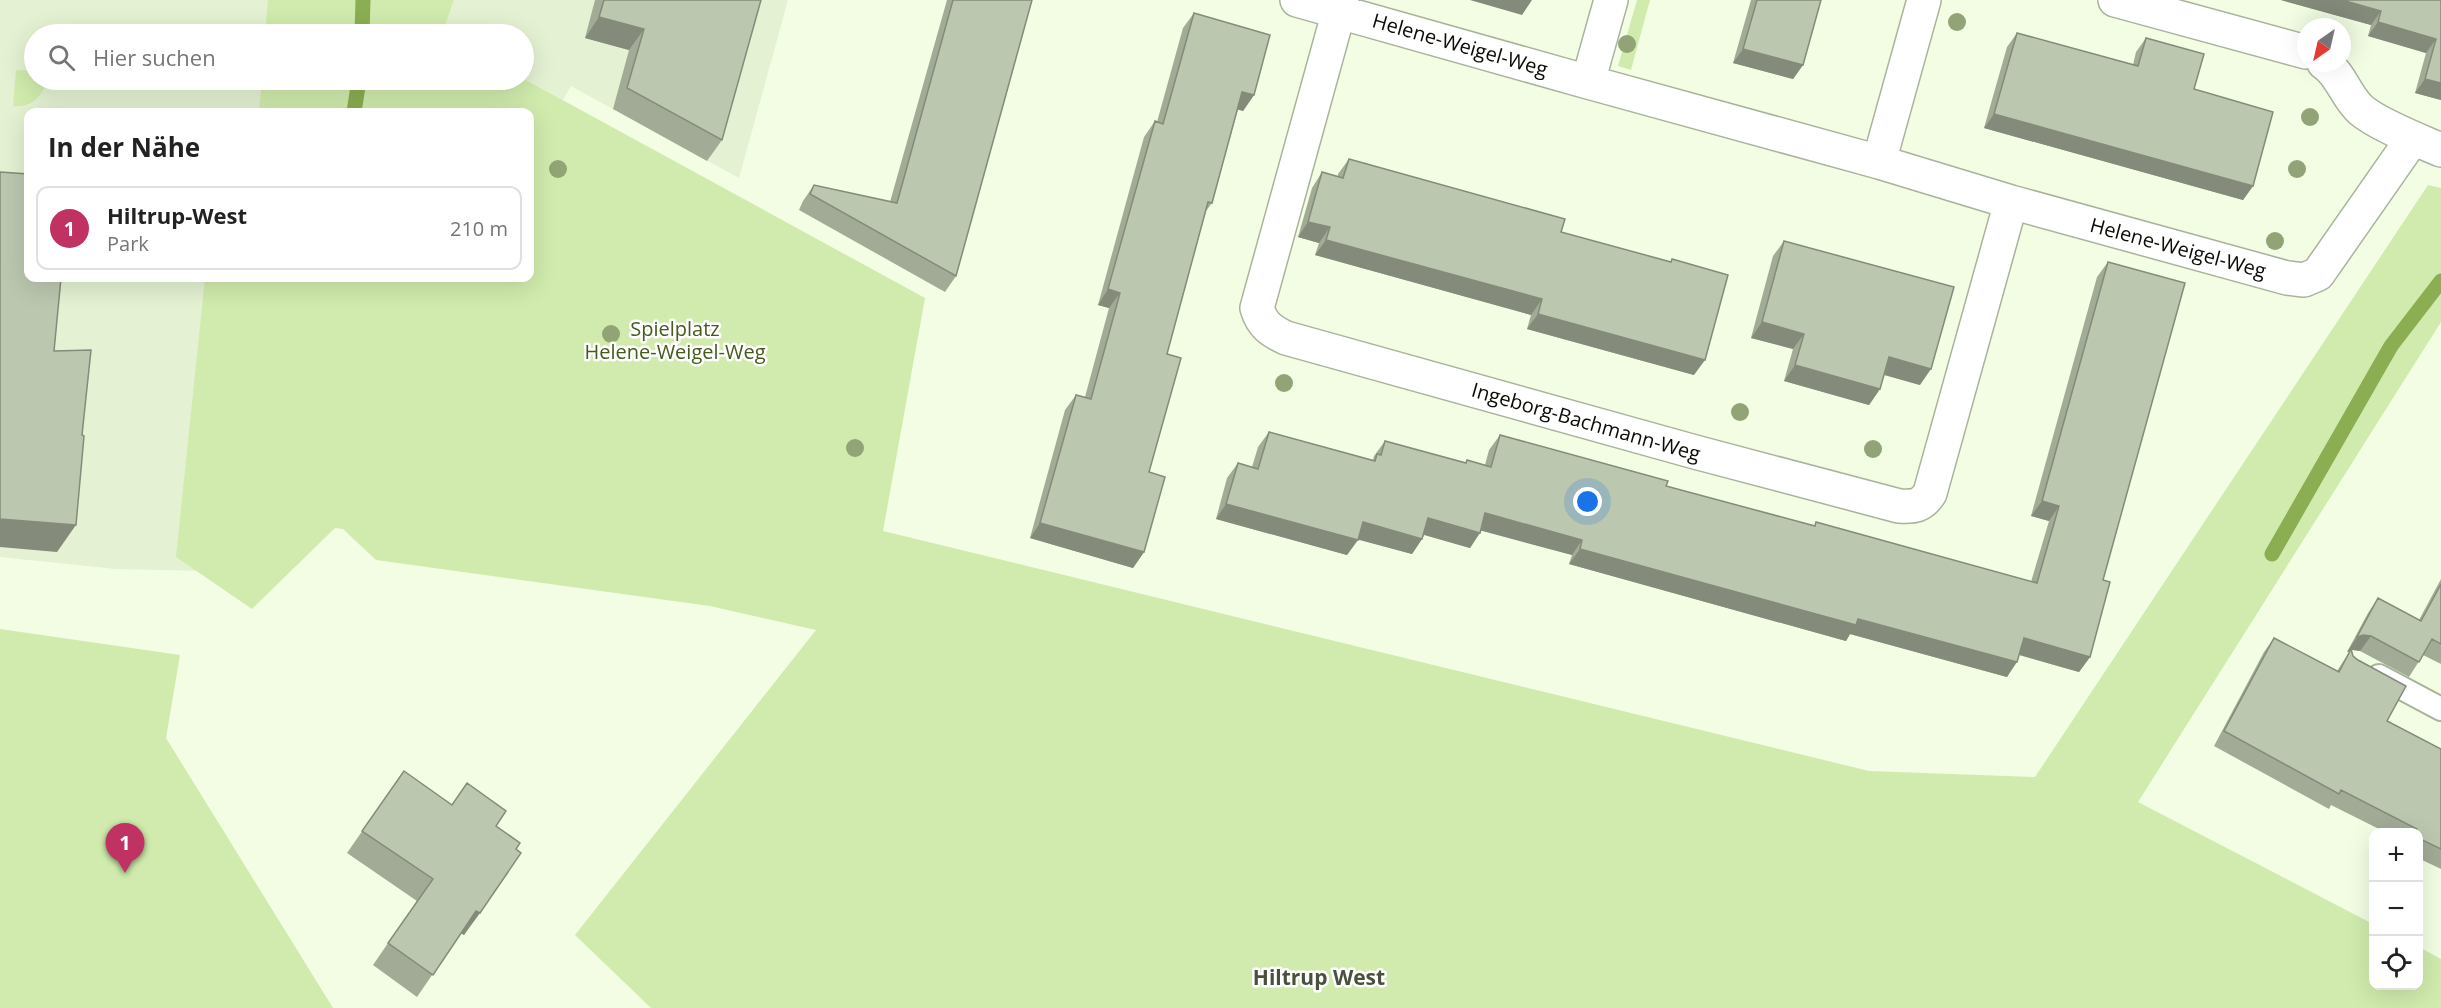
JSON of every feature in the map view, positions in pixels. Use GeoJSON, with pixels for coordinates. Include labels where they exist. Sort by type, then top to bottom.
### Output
{"type":"FeatureCollection","features":[{"type":"Feature","properties":{"kind":"street","name":"Helene-Weigel-Weg"},"geometry":{"type":"LineString","coordinates":[[1297,0],[1341,6],[1588,82],[2265,272],[2304,280],[2318,274],[2427,144],[2363,112],[2349,98],[2334,72]]}},
{"type":"Feature","properties":{"kind":"street"},"geometry":{"type":"LineString","coordinates":[[1588,82],[1611,0]]}},
{"type":"Feature","properties":{"kind":"street"},"geometry":{"type":"LineString","coordinates":[[1879,162],[1924,0]]}},
{"type":"Feature","properties":{"kind":"street"},"geometry":{"type":"LineString","coordinates":[[2115,0],[2297,50]]}},
{"type":"Feature","properties":{"kind":"street","name":"Ingeborg-Bachmann-Weg"},"geometry":{"type":"LineString","coordinates":[[1341,6],[1257,308],[1260,320],[1270,330],[1286,338],[1695,452],[1899,506],[1911,507],[1923,504],[1930,493],[2012,202]]}},
{"type":"Feature","properties":{"kind":"lane"},"geometry":{"type":"LineString","coordinates":[[2364,668],[2441,709]]}},
{"type":"Feature","properties":{"kind":"shaded area"},"geometry":{"type":"Polygon","coordinates":[[[0,0],[279,0],[277,24],[24,24],[24,90],[271,90],[269,108],[24,108],[24,282],[248,282],[205,571],[116,569],[0,557],[0,0]]]}},
{"type":"Feature","properties":{"kind":"shaded area"},"geometry":{"type":"Polygon","coordinates":[[[454,0],[788,0],[739,178],[571,86],[563,100],[534,84],[534,24],[446,24],[454,0]]]}},
{"type":"Feature","properties":{"kind":"green space"},"geometry":{"type":"Polygon","coordinates":[[[268,0],[454,0],[446,24],[266,24],[268,0]]]}},
{"type":"Feature","properties":{"kind":"green space"},"geometry":{"type":"Polygon","coordinates":[[[1637,0],[1650,0],[1631,70],[1618,66],[1637,0]]]}},
{"type":"Feature","properties":{"kind":"green space"},"geometry":{"type":"Polygon","coordinates":[[[16,70],[24,70],[24,90],[43,90],[31,103],[13,106],[16,70]]]}},
{"type":"Feature","properties":{"kind":"green space","name":"Spielplatz Helene-Weigel-Weg"},"geometry":{"type":"Polygon","coordinates":[[[534,84],[925,298],[883,531],[1869,771],[2035,777],[2428,185],[2441,188],[2441,322],[2138,802],[2369,922],[2369,990],[2423,990],[2423,949],[2441,959],[2441,1008],[651,1008],[575,935],[816,630],[710,606],[376,560],[343,529],[335,528],[252,609],[176,557],[205,282],[534,282],[534,108],[259,108],[261,90],[534,90],[534,84]]]}},
{"type":"Feature","properties":{"kind":"green space"},"geometry":{"type":"Polygon","coordinates":[[[0,629],[180,655],[166,738],[333,1008],[0,1008],[0,629]]]}},
{"type":"Feature","properties":{"kind":"building"},"geometry":{"type":"Polygon","coordinates":[[[604,0],[761,0],[722,140],[627,88],[644,29],[599,17],[604,0]]]}},
{"type":"Feature","properties":{"kind":"building"},"geometry":{"type":"Polygon","coordinates":[[[953,0],[1032,0],[956,276],[810,194],[814,185],[897,203],[953,0]]]}},
{"type":"Feature","properties":{"kind":"building"},"geometry":{"type":"Polygon","coordinates":[[[1757,0],[1821,0],[1803,65],[1743,49],[1757,0]]]}},
{"type":"Feature","properties":{"kind":"building"},"geometry":{"type":"Polygon","coordinates":[[[2342,0],[2441,0],[2441,83],[2425,79],[2436,39],[2378,22],[2381,11],[2342,0]]]}},
{"type":"Feature","properties":{"kind":"building"},"geometry":{"type":"Polygon","coordinates":[[[1194,13],[1270,35],[1254,95],[1242,92],[1212,203],[1208,202],[1167,354],[1181,358],[1149,472],[1165,477],[1144,552],[1040,523],[1076,395],[1091,399],[1120,293],[1108,289],[1155,121],[1163,124],[1194,13]]]}},
{"type":"Feature","properties":{"kind":"building"},"geometry":{"type":"Polygon","coordinates":[[[2017,33],[2138,66],[2146,38],[2204,54],[2194,89],[2273,112],[2253,186],[1994,114],[2017,33]]]}},
{"type":"Feature","properties":{"kind":"building"},"geometry":{"type":"Polygon","coordinates":[[[1349,159],[1565,219],[1561,232],[1728,275],[1705,360],[1538,314],[1542,299],[1326,240],[1330,227],[1308,222],[1322,172],[1343,178],[1349,159]]]}},
{"type":"Feature","properties":{"kind":"building"},"geometry":{"type":"Polygon","coordinates":[[[0,172],[24,174],[24,282],[61,282],[54,351],[91,350],[76,525],[0,519],[0,172]]]}},
{"type":"Feature","properties":{"kind":"building"},"geometry":{"type":"Polygon","coordinates":[[[1784,241],[1954,287],[1931,369],[1889,357],[1880,389],[1795,365],[1804,334],[1762,322],[1784,241]]]}},
{"type":"Feature","properties":{"kind":"building"},"geometry":{"type":"Polygon","coordinates":[[[2108,262],[2185,283],[2103,580],[2110,582],[2090,657],[2024,638],[2017,662],[1858,619],[1856,625],[1580,549],[1582,540],[1485,513],[1480,533],[1428,518],[1422,539],[1363,522],[1358,540],[1226,504],[1238,463],[1258,469],[1269,432],[1375,461],[1377,454],[1381,455],[1385,441],[1466,463],[1467,460],[1491,467],[1500,435],[1668,481],[1666,486],[1815,526],[1816,522],[2037,583],[2059,506],[2042,501],[2108,262]]]}},
{"type":"Feature","properties":{"kind":"building"},"geometry":{"type":"Polygon","coordinates":[[[2441,584],[2441,644],[2432,639],[2419,662],[2371,636],[2357,637],[2378,598],[2421,621],[2441,584]]]}},
{"type":"Feature","properties":{"kind":"building"},"geometry":{"type":"Polygon","coordinates":[[[2274,638],[2339,672],[2351,649],[2353,656],[2358,660],[2406,686],[2387,721],[2441,749],[2441,849],[2423,840],[2423,828],[2415,828],[2341,790],[2339,794],[2224,731],[2274,638]]]}},
{"type":"Feature","properties":{"kind":"building"},"geometry":{"type":"Polygon","coordinates":[[[404,771],[452,805],[467,783],[506,811],[496,826],[520,843],[516,849],[521,853],[480,913],[476,911],[433,975],[388,943],[433,879],[362,831],[404,771]]]}},
{"type":"Feature","properties":{"kind":"waterway"},"geometry":{"type":"LineString","coordinates":[[362,24],[363,0]]}},
{"type":"Feature","properties":{"kind":"waterway"},"geometry":{"type":"LineString","coordinates":[[355,108],[357,90]]}},
{"type":"Feature","properties":{"kind":"waterway"},"geometry":{"type":"LineString","coordinates":[[2272,554],[2391,346],[2441,281]]}},
{"type":"Feature","properties":{"kind":"place","name":"Hiltrup-West"},"geometry":{"type":"Point","coordinates":[125,873]}},
{"type":"Feature","properties":{"kind":"district","name":"Hiltrup West"},"geometry":{"type":"Point","coordinates":[1319,978]}}]}
